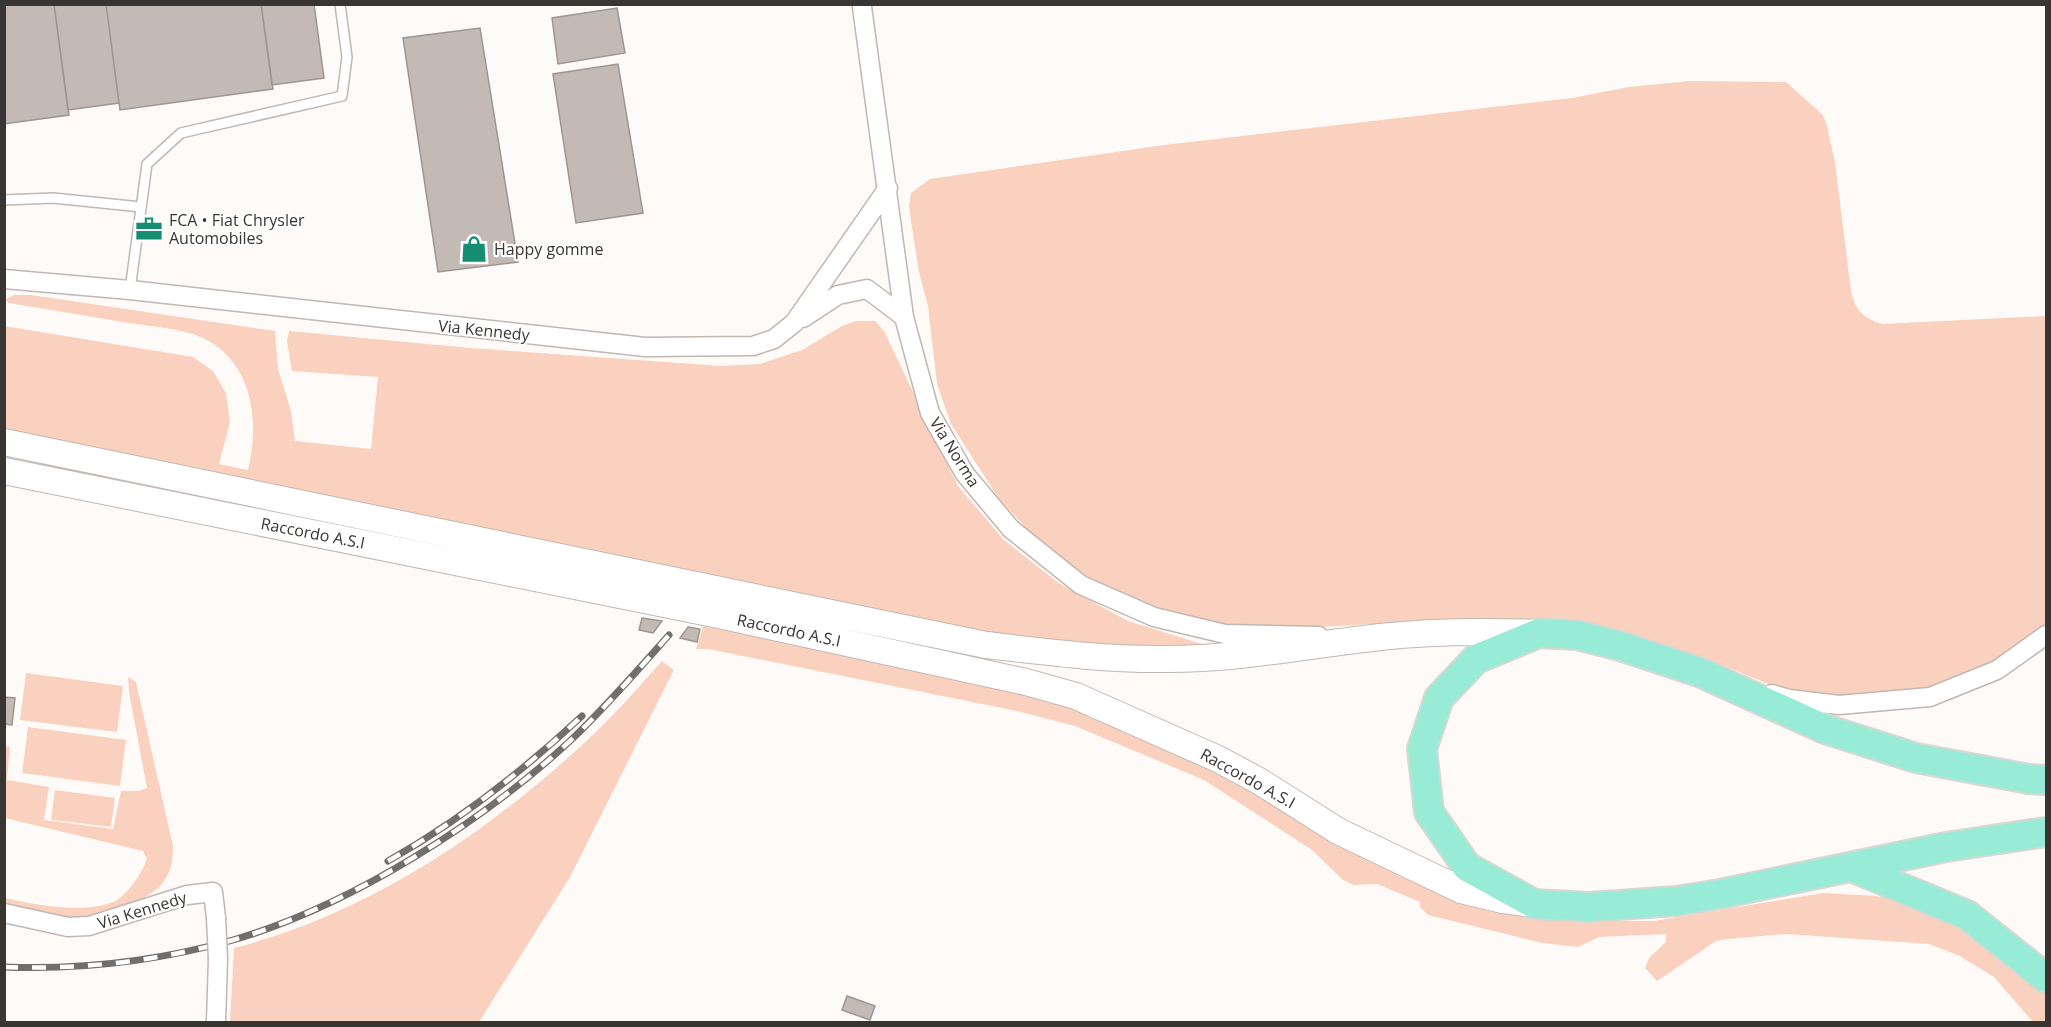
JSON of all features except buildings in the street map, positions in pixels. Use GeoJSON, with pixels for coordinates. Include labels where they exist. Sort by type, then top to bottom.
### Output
{"type":"FeatureCollection","features":[{"type":"Feature","properties":{"kind":"main road"},"geometry":{"type":"LineString","coordinates":[[2046,780],[2029,779],[1916,758],[1825,729],[1699,672],[1610,643],[1577,635],[1539,633],[1476,659],[1439,698],[1422,749],[1429,812],[1467,867],[1534,904],[1589,907],[1677,901],[1946,847],[2046,832]]}},
{"type":"Feature","properties":{"kind":"main road"},"geometry":{"type":"LineString","coordinates":[[1851,867],[1967,915],[2046,978]]}},
{"type":"Feature","properties":{"kind":"street","name":"Via Norma"},"geometry":{"type":"LineString","coordinates":[[862,7],[904,317],[930,413],[965,474],[1011,529],[1082,585],[1154,617],[1225,634],[1381,637]]}},
{"type":"Feature","properties":{"kind":"street","name":"Via Kennedy"},"geometry":{"type":"LineString","coordinates":[[4,279],[130,290],[645,347],[753,346],[774,339],[794,323],[888,188]]}},
{"type":"Feature","properties":{"kind":"street"},"geometry":{"type":"LineString","coordinates":[[794,323],[838,295],[867,289],[904,317]]}},
{"type":"Feature","properties":{"kind":"street","name":"Raccordo A.S.I"},"geometry":{"type":"LineString","coordinates":[[4,442],[986,645],[1077,655],[1167,659],[1257,654],[1381,637],[1480,631],[1539,633]]}},
{"type":"Feature","properties":{"kind":"street","name":"Raccordo A.S.I"},"geometry":{"type":"LineString","coordinates":[[4,471],[685,608],[1036,684],[1076,696],[1218,759],[1259,781],[1338,831],[1461,890],[1503,900],[1534,904]]}},
{"type":"Feature","properties":{"kind":"street"},"geometry":{"type":"LineString","coordinates":[[1699,672],[1789,699],[1839,705],[1930,697],[1997,670],[2046,635]]}},
{"type":"Feature","properties":{"kind":"street","name":"Via Kennedy"},"geometry":{"type":"LineString","coordinates":[[4,913],[68,927],[90,926],[187,895],[213,892],[218,958],[216,1023]]}},
{"type":"Feature","properties":{"kind":"lane"},"geometry":{"type":"LineString","coordinates":[[130,290],[147,164],[181,133],[342,96],[348,57],[340,4]]}},
{"type":"Feature","properties":{"kind":"lane"},"geometry":{"type":"LineString","coordinates":[[4,200],[53,198],[141,207]]}},
{"type":"Feature","properties":{"kind":"shaded area"},"geometry":{"type":"Polygon","coordinates":[[[1690,81],[1786,82],[1823,115],[1835,162],[1851,291],[1855,303],[1865,316],[1882,324],[2046,316],[2046,630],[2023,648],[1927,693],[1834,701],[1771,685],[1702,657],[1600,627],[1535,619],[1457,619],[1255,631],[1157,612],[1098,584],[1037,540],[999,499],[951,424],[937,384],[928,306],[919,272],[909,205],[911,193],[930,179],[1164,145],[1572,98],[1629,87],[1690,81]]]}},
{"type":"Feature","properties":{"kind":"shaded area"},"geometry":{"type":"Polygon","coordinates":[[[14,295],[31,295],[275,331],[278,369],[291,411],[295,441],[371,449],[378,377],[292,371],[287,341],[289,331],[470,348],[721,366],[760,364],[802,350],[842,326],[856,321],[875,321],[884,331],[958,486],[1004,540],[1060,584],[1128,621],[1215,648],[1156,652],[1003,640],[5,432],[4,326],[193,357],[213,371],[226,393],[230,422],[219,464],[248,470],[252,452],[252,413],[249,395],[233,362],[220,349],[203,338],[174,330],[8,303],[6,299],[14,295]]]}},
{"type":"Feature","properties":{"kind":"shaded area"},"geometry":{"type":"Polygon","coordinates":[[[703,626],[1021,690],[1076,706],[1195,754],[1363,856],[1413,882],[1456,897],[1590,921],[1654,921],[1823,893],[1876,896],[1925,907],[1977,932],[2046,984],[2046,1022],[2033,1022],[1994,977],[1960,956],[1929,944],[1786,934],[1728,939],[1716,941],[1657,981],[1645,968],[1649,958],[1666,942],[1666,934],[1599,937],[1578,947],[1542,943],[1428,915],[1420,907],[1420,902],[1377,884],[1354,885],[1343,880],[1312,850],[1204,780],[1075,726],[1017,711],[708,649],[696,649],[703,626]]]}},
{"type":"Feature","properties":{"kind":"shaded area"},"geometry":{"type":"Polygon","coordinates":[[[662,661],[674,670],[570,877],[479,1022],[230,1022],[234,948],[285,933],[383,890],[474,833],[558,767],[597,731],[662,661]]]}},
{"type":"Feature","properties":{"kind":"shaded area"},"geometry":{"type":"Polygon","coordinates":[[[26,673],[123,686],[117,732],[20,720],[26,673]]]}},
{"type":"Feature","properties":{"kind":"shaded area"},"geometry":{"type":"Polygon","coordinates":[[[128,677],[136,682],[173,846],[169,871],[158,888],[140,900],[87,919],[60,918],[5,905],[5,898],[62,907],[105,905],[121,897],[142,870],[147,859],[143,851],[5,818],[5,746],[10,747],[7,780],[49,787],[44,820],[113,829],[121,791],[139,791],[147,788],[128,677]]]}},
{"type":"Feature","properties":{"kind":"shaded area"},"geometry":{"type":"Polygon","coordinates":[[[28,727],[126,740],[120,786],[22,773],[28,727]]]}},
{"type":"Feature","properties":{"kind":"shaded area"},"geometry":{"type":"Polygon","coordinates":[[[55,790],[115,798],[111,827],[51,820],[55,790]]]}},
{"type":"Feature","properties":{"kind":"railway"},"geometry":{"type":"LineString","coordinates":[[4,967],[91,965],[177,954],[233,940],[277,925],[368,884],[455,831],[535,772],[596,716],[669,635]]}},
{"type":"Feature","properties":{"kind":"railway"},"geometry":{"type":"LineString","coordinates":[[388,861],[440,829],[490,794],[582,716]]}},
{"type":"Feature","properties":{"kind":"place","name":"FCA • Fiat Chrysler Automobiles"},"geometry":{"type":"Point","coordinates":[149,229]}},
{"type":"Feature","properties":{"kind":"place","name":"Happy gomme"},"geometry":{"type":"Point","coordinates":[474,249]}}]}
